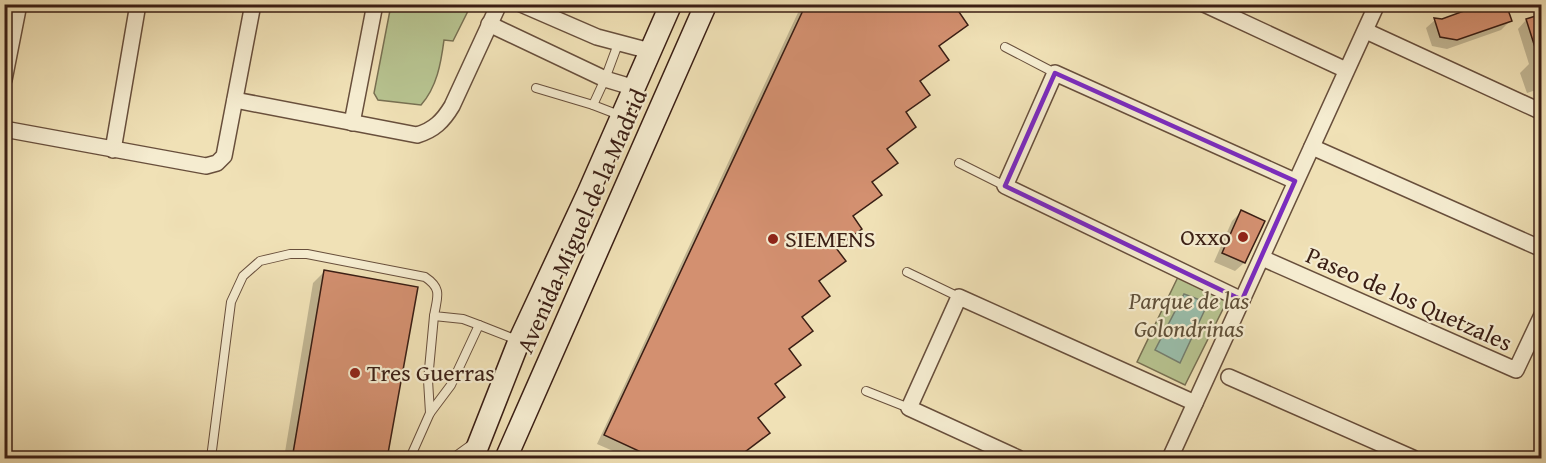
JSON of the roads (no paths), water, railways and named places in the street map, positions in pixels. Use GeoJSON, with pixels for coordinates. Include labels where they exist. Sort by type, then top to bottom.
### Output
{"type":"FeatureCollection","features":[{"type":"Feature","properties":{"kind":"main road","name":"Avenida Miguel de la Madrid"},"geometry":{"type":"LineString","coordinates":[[473,459],[519,341],[671,4]]}},
{"type":"Feature","properties":{"kind":"main road","name":"Avenida Miguel de la Madrid"},"geometry":{"type":"LineString","coordinates":[[506,459],[705,4]]}},
{"type":"Feature","properties":{"kind":"street"},"geometry":{"type":"LineString","coordinates":[[4,80],[19,4]]}},
{"type":"Feature","properties":{"kind":"street"},"geometry":{"type":"LineString","coordinates":[[113,150],[138,4]]}},
{"type":"Feature","properties":{"kind":"street"},"geometry":{"type":"LineString","coordinates":[[4,129],[206,166],[217,163],[224,156],[254,4]]}},
{"type":"Feature","properties":{"kind":"street"},"geometry":{"type":"LineString","coordinates":[[352,123],[375,4]]}},
{"type":"Feature","properties":{"kind":"street"},"geometry":{"type":"LineString","coordinates":[[235,100],[417,135],[434,128],[445,119],[499,4]]}},
{"type":"Feature","properties":{"kind":"street"},"geometry":{"type":"LineString","coordinates":[[521,4],[618,44],[650,51]]}},
{"type":"Feature","properties":{"kind":"street"},"geometry":{"type":"LineString","coordinates":[[1204,4],[1346,70]]}},
{"type":"Feature","properties":{"kind":"street"},"geometry":{"type":"LineString","coordinates":[[1170,459],[1377,4]]}},
{"type":"Feature","properties":{"kind":"street"},"geometry":{"type":"LineString","coordinates":[[489,24],[605,78],[635,88]]}},
{"type":"Feature","properties":{"kind":"street"},"geometry":{"type":"LineString","coordinates":[[1366,32],[1542,112]]}},
{"type":"Feature","properties":{"kind":"street"},"geometry":{"type":"LineString","coordinates":[[1242,300],[1005,186],[1055,73],[1295,181]]}},
{"type":"Feature","properties":{"kind":"street"},"geometry":{"type":"LineString","coordinates":[[1312,147],[1542,249]]}},
{"type":"Feature","properties":{"kind":"street","name":"Paseo de los Quetzales"},"geometry":{"type":"LineString","coordinates":[[1262,258],[1516,370],[1542,315]]}},
{"type":"Feature","properties":{"kind":"street"},"geometry":{"type":"LineString","coordinates":[[1018,459],[909,408],[959,297],[1195,404]]}},
{"type":"Feature","properties":{"kind":"street"},"geometry":{"type":"LineString","coordinates":[[1229,377],[1413,459]]}},
{"type":"Feature","properties":{"kind":"lane"},"geometry":{"type":"LineString","coordinates":[[593,105],[618,44]]}},
{"type":"Feature","properties":{"kind":"lane"},"geometry":{"type":"LineString","coordinates":[[1005,47],[1055,73]]}},
{"type":"Feature","properties":{"kind":"lane"},"geometry":{"type":"LineString","coordinates":[[536,88],[622,116]]}},
{"type":"Feature","properties":{"kind":"lane"},"geometry":{"type":"LineString","coordinates":[[959,163],[1005,186]]}},
{"type":"Feature","properties":{"kind":"lane"},"geometry":{"type":"LineString","coordinates":[[211,459],[231,302],[243,276],[260,261],[290,254],[308,254],[425,277],[433,283],[438,292],[428,380],[430,413]]}},
{"type":"Feature","properties":{"kind":"lane"},"geometry":{"type":"LineString","coordinates":[[907,272],[959,297]]}},
{"type":"Feature","properties":{"kind":"lane"},"geometry":{"type":"LineString","coordinates":[[434,316],[463,319],[519,341]]}},
{"type":"Feature","properties":{"kind":"lane"},"geometry":{"type":"LineString","coordinates":[[410,459],[430,413],[451,386],[479,325]]}},
{"type":"Feature","properties":{"kind":"lane"},"geometry":{"type":"LineString","coordinates":[[866,391],[909,408]]}},
{"type":"Feature","properties":{"kind":"lane"},"geometry":{"type":"LineString","coordinates":[[453,459],[482,437]]}},
{"type":"Feature","properties":{"kind":"place","name":"Oxxo"},"geometry":{"type":"Point","coordinates":[1243,237]}},
{"type":"Feature","properties":{"kind":"place","name":"SIEMENS"},"geometry":{"type":"Point","coordinates":[773,239]}},
{"type":"Feature","properties":{"kind":"place","name":"Tres Guerras"},"geometry":{"type":"Point","coordinates":[355,373]}},
{"type":"Feature","properties":{"kind":"park label","name":"Parque de las Golondrinas"},"geometry":{"type":"Point","coordinates":[1189,315]}}]}
